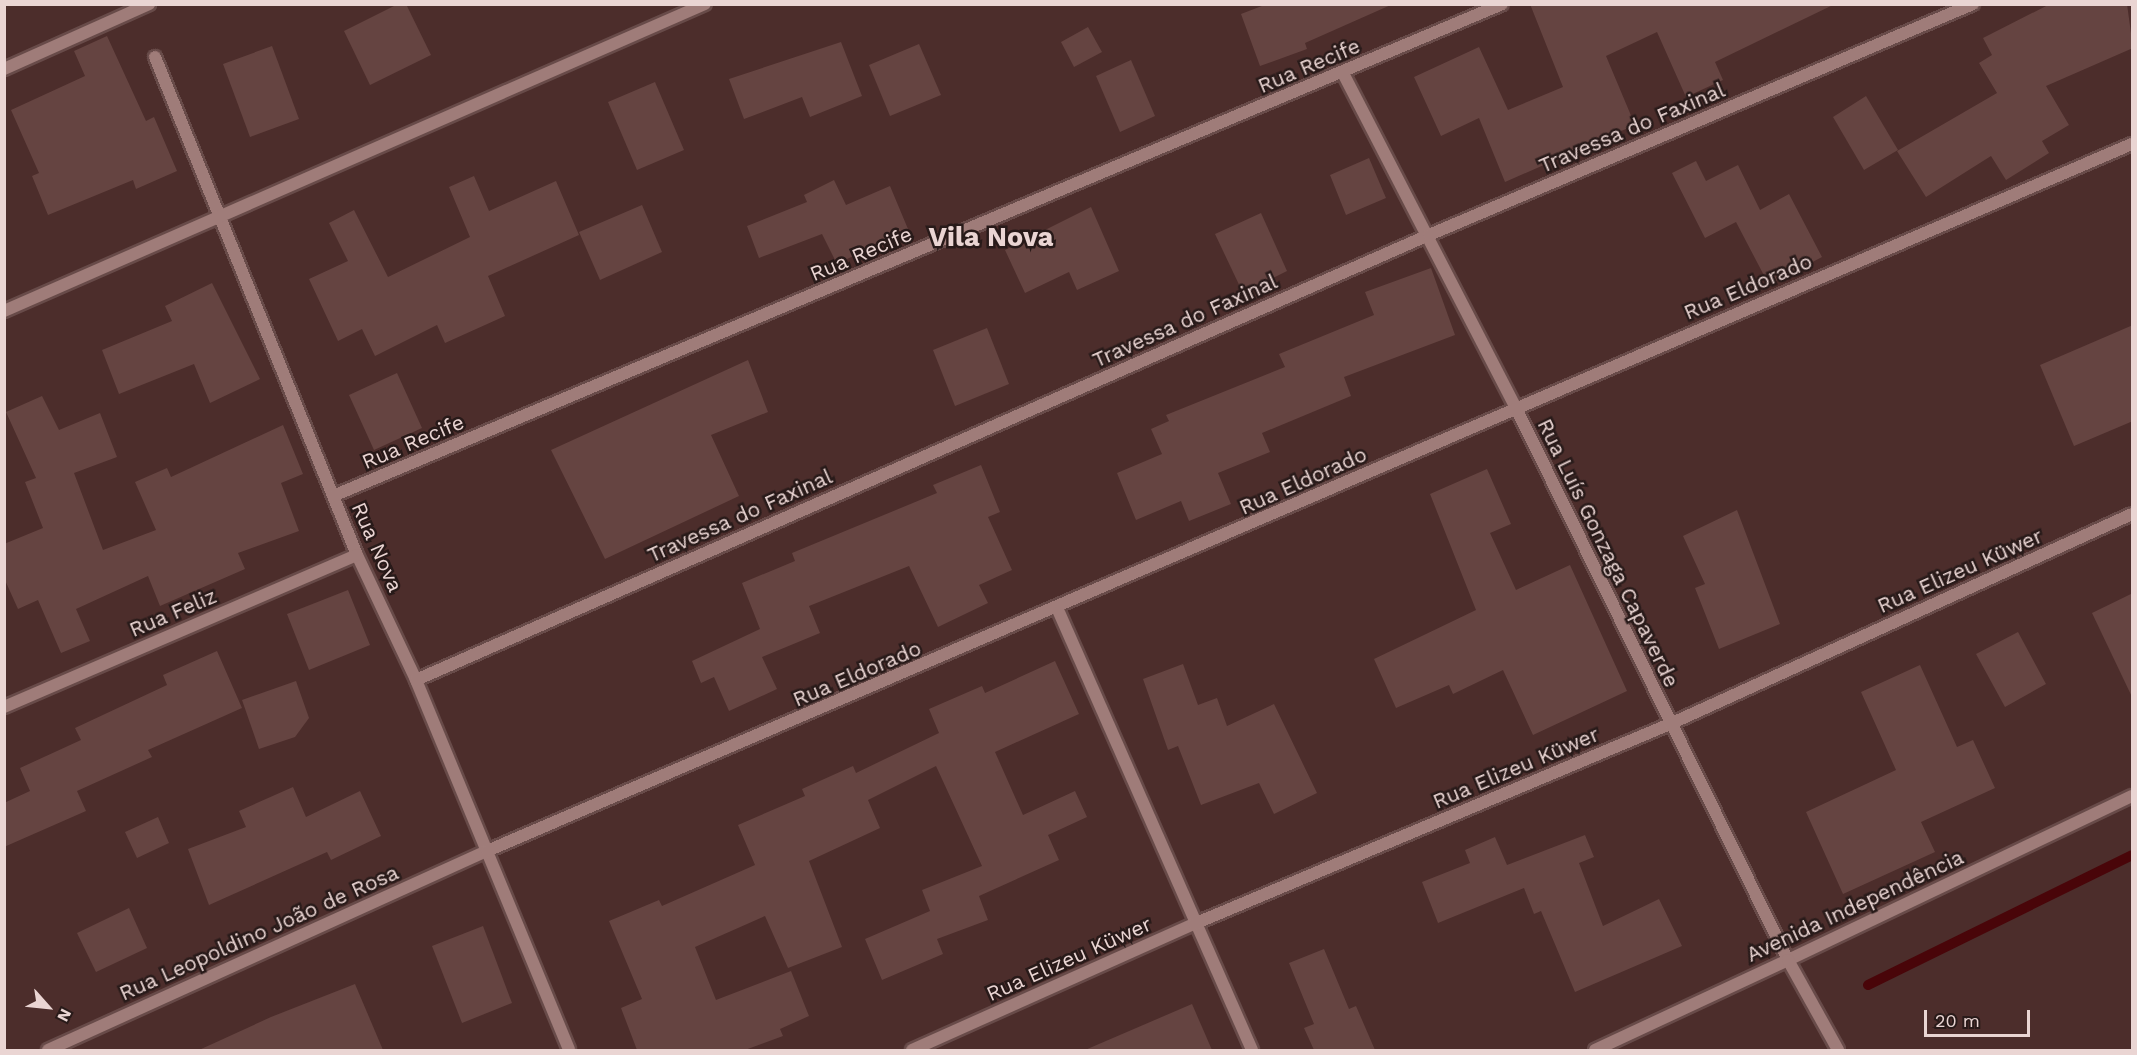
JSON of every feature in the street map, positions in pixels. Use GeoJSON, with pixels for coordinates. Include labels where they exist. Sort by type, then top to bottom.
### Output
{"type":"FeatureCollection","features":[{"type":"Feature","properties":{"kind":"street"},"geometry":{"type":"LineString","coordinates":[[4,69],[149,4]]}},
{"type":"Feature","properties":{"kind":"street"},"geometry":{"type":"LineString","coordinates":[[4,311],[705,4]]}},
{"type":"Feature","properties":{"kind":"street","name":"Rua Recife"},"geometry":{"type":"LineString","coordinates":[[333,496],[1343,73],[1502,4]]}},
{"type":"Feature","properties":{"kind":"street","name":"Travessa do Faxinal"},"geometry":{"type":"LineString","coordinates":[[416,680],[1429,236],[1973,4]]}},
{"type":"Feature","properties":{"kind":"street","name":"Rua Nova"},"geometry":{"type":"LineString","coordinates":[[155,57],[357,555],[416,680],[569,1050]]}},
{"type":"Feature","properties":{"kind":"street","name":"Rua Luís Gonzaga Capaverde"},"geometry":{"type":"LineString","coordinates":[[1343,73],[1516,408],[1788,960],[1838,1050]]}},
{"type":"Feature","properties":{"kind":"street","name":"Rua Eldorado"},"geometry":{"type":"LineString","coordinates":[[487,851],[1058,610],[1516,408],[2133,144]]}},
{"type":"Feature","properties":{"kind":"street","name":"Rua Elizeu Küwer"},"geometry":{"type":"LineString","coordinates":[[912,1050],[1194,924],[1670,724],[2133,514]]}},
{"type":"Feature","properties":{"kind":"street","name":"Rua Feliz"},"geometry":{"type":"LineString","coordinates":[[4,707],[357,555]]}},
{"type":"Feature","properties":{"kind":"street"},"geometry":{"type":"LineString","coordinates":[[1058,610],[1194,924],[1252,1050]]}},
{"type":"Feature","properties":{"kind":"street","name":"Avenida Independência"},"geometry":{"type":"LineString","coordinates":[[1595,1050],[2133,796]]}},
{"type":"Feature","properties":{"kind":"street","name":"Rua Leopoldino João de Rosa"},"geometry":{"type":"LineString","coordinates":[[48,1050],[487,851]]}},
{"type":"Feature","properties":{"kind":"building"},"geometry":{"type":"Polygon","coordinates":[[[398,4],[406,4],[431,55],[370,85],[344,31],[398,4]]]}},
{"type":"Feature","properties":{"kind":"building"},"geometry":{"type":"Polygon","coordinates":[[[1267,4],[1393,4],[1305,43],[1307,49],[1260,66],[1241,14],[1267,4]]]}},
{"type":"Feature","properties":{"kind":"building"},"geometry":{"type":"Polygon","coordinates":[[[1530,4],[1835,4],[1715,62],[1723,80],[1686,97],[1657,32],[1606,56],[1635,125],[1505,182],[1479,118],[1441,136],[1414,77],[1479,47],[1508,110],[1563,87],[1530,4]]]}},
{"type":"Feature","properties":{"kind":"building"},"geometry":{"type":"Polygon","coordinates":[[[2050,4],[2127,4],[2133,48],[2046,86],[2069,125],[2042,141],[2049,153],[2006,180],[1991,156],[1926,197],[1897,151],[1997,93],[1979,63],[1992,55],[1983,38],[2050,4]]]}},
{"type":"Feature","properties":{"kind":"building"},"geometry":{"type":"Polygon","coordinates":[[[1088,27],[1102,52],[1074,67],[1061,42],[1088,27]]]}},
{"type":"Feature","properties":{"kind":"building"},"geometry":{"type":"Polygon","coordinates":[[[107,36],[146,121],[154,117],[177,171],[136,189],[133,180],[48,215],[32,176],[39,173],[11,110],[85,76],[74,51],[107,36]]]}},
{"type":"Feature","properties":{"kind":"building"},"geometry":{"type":"Polygon","coordinates":[[[841,42],[862,96],[810,117],[802,97],[744,119],[729,79],[841,42]]]}},
{"type":"Feature","properties":{"kind":"building"},"geometry":{"type":"Polygon","coordinates":[[[919,44],[941,95],[890,116],[869,65],[919,44]]]}},
{"type":"Feature","properties":{"kind":"building"},"geometry":{"type":"Polygon","coordinates":[[[272,46],[299,119],[250,137],[223,64],[272,46]]]}},
{"type":"Feature","properties":{"kind":"building"},"geometry":{"type":"Polygon","coordinates":[[[1131,60],[1155,116],[1120,132],[1096,76],[1131,60]]]}},
{"type":"Feature","properties":{"kind":"building"},"geometry":{"type":"Polygon","coordinates":[[[655,82],[684,150],[637,170],[608,102],[655,82]]]}},
{"type":"Feature","properties":{"kind":"building"},"geometry":{"type":"Polygon","coordinates":[[[1866,96],[1898,150],[1864,170],[1833,117],[1866,96]]]}},
{"type":"Feature","properties":{"kind":"building"},"geometry":{"type":"Polygon","coordinates":[[[1369,158],[1386,198],[1346,215],[1330,175],[1369,158]]]}},
{"type":"Feature","properties":{"kind":"building"},"geometry":{"type":"Polygon","coordinates":[[[1696,161],[1706,181],[1738,165],[1760,210],[1789,194],[1822,257],[1769,285],[1736,222],[1705,238],[1672,173],[1696,161]]]}},
{"type":"Feature","properties":{"kind":"building"},"geometry":{"type":"Polygon","coordinates":[[[474,176],[489,211],[556,181],[579,235],[488,276],[505,316],[445,343],[437,325],[375,356],[362,329],[338,341],[309,279],[348,261],[329,223],[354,210],[388,277],[470,237],[449,187],[474,176]]]}},
{"type":"Feature","properties":{"kind":"building"},"geometry":{"type":"Polygon","coordinates":[[[834,180],[846,205],[890,186],[908,229],[837,264],[822,234],[759,258],[747,226],[807,202],[804,195],[834,180]]]}},
{"type":"Feature","properties":{"kind":"building"},"geometry":{"type":"Polygon","coordinates":[[[642,205],[662,252],[600,280],[579,232],[642,205]]]}},
{"type":"Feature","properties":{"kind":"building"},"geometry":{"type":"Polygon","coordinates":[[[1091,207],[1119,271],[1077,290],[1069,272],[1025,293],[1005,250],[1091,207]]]}},
{"type":"Feature","properties":{"kind":"building"},"geometry":{"type":"Polygon","coordinates":[[[1261,213],[1287,271],[1243,293],[1215,234],[1261,213]]]}},
{"type":"Feature","properties":{"kind":"building"},"geometry":{"type":"Polygon","coordinates":[[[1431,268],[1455,335],[1344,377],[1351,396],[1262,433],[1270,452],[1218,473],[1231,504],[1189,521],[1181,501],[1136,520],[1117,473],[1162,454],[1151,429],[1169,421],[1166,415],[1285,367],[1279,354],[1374,315],[1365,292],[1431,268]]]}},
{"type":"Feature","properties":{"kind":"building"},"geometry":{"type":"Polygon","coordinates":[[[212,283],[260,379],[210,403],[194,364],[119,394],[102,350],[172,321],[165,306],[212,283]]]}},
{"type":"Feature","properties":{"kind":"building"},"geometry":{"type":"Polygon","coordinates":[[[2133,325],[2133,421],[2074,446],[2040,365],[2133,325]]]}},
{"type":"Feature","properties":{"kind":"building"},"geometry":{"type":"Polygon","coordinates":[[[987,328],[1009,384],[955,406],[933,350],[987,328]]]}},
{"type":"Feature","properties":{"kind":"building"},"geometry":{"type":"Polygon","coordinates":[[[748,360],[768,412],[711,435],[739,496],[605,559],[551,450],[748,360]]]}},
{"type":"Feature","properties":{"kind":"building"},"geometry":{"type":"Polygon","coordinates":[[[397,373],[422,428],[374,450],[349,395],[397,373]]]}},
{"type":"Feature","properties":{"kind":"building"},"geometry":{"type":"Polygon","coordinates":[[[42,396],[59,430],[100,413],[117,457],[74,473],[103,550],[156,530],[135,482],[167,468],[171,477],[283,425],[303,474],[281,483],[299,531],[238,553],[245,569],[160,606],[148,576],[76,609],[90,641],[61,653],[38,600],[18,609],[4,578],[4,544],[43,528],[25,482],[36,478],[6,412],[42,396]]]}},
{"type":"Feature","properties":{"kind":"building"},"geometry":{"type":"Polygon","coordinates":[[[981,465],[1000,512],[988,517],[1012,570],[979,585],[988,603],[938,627],[909,566],[809,606],[820,633],[762,657],[777,689],[729,711],[714,677],[701,683],[692,661],[760,629],[742,583],[795,561],[792,553],[937,493],[933,485],[981,465]]]}},
{"type":"Feature","properties":{"kind":"building"},"geometry":{"type":"Polygon","coordinates":[[[1487,469],[1511,524],[1490,533],[1516,590],[1570,565],[1627,691],[1533,735],[1503,670],[1453,694],[1449,685],[1396,708],[1374,659],[1476,610],[1430,494],[1487,469]]]}},
{"type":"Feature","properties":{"kind":"building"},"geometry":{"type":"Polygon","coordinates":[[[1737,510],[1780,624],[1719,649],[1695,588],[1705,584],[1683,536],[1737,510]]]}},
{"type":"Feature","properties":{"kind":"building"},"geometry":{"type":"Polygon","coordinates":[[[348,590],[370,645],[309,670],[287,614],[348,590]]]}},
{"type":"Feature","properties":{"kind":"building"},"geometry":{"type":"Polygon","coordinates":[[[2133,593],[2133,699],[2092,613],[2133,593]]]}},
{"type":"Feature","properties":{"kind":"building"},"geometry":{"type":"Polygon","coordinates":[[[2018,632],[2046,684],[2005,707],[1976,654],[2018,632]]]}},
{"type":"Feature","properties":{"kind":"building"},"geometry":{"type":"Polygon","coordinates":[[[217,651],[242,708],[148,750],[152,757],[77,791],[86,811],[4,847],[4,803],[30,791],[20,768],[81,740],[75,728],[167,685],[163,675],[217,651]]]}},
{"type":"Feature","properties":{"kind":"building"},"geometry":{"type":"Polygon","coordinates":[[[1055,661],[1079,714],[995,752],[1023,815],[1075,791],[1087,817],[1048,835],[1059,860],[979,896],[988,920],[937,939],[943,954],[882,980],[865,939],[930,911],[922,890],[982,866],[936,766],[868,800],[880,828],[809,861],[842,947],[788,968],[765,916],[695,947],[716,1000],[791,971],[809,1016],[780,1029],[783,1036],[745,1050],[637,1050],[621,1008],[642,999],[609,921],[659,900],[662,906],[755,865],[738,825],[805,796],[802,789],[853,766],[856,773],[939,733],[929,709],[982,686],[985,693],[1055,661]]]}},
{"type":"Feature","properties":{"kind":"building"},"geometry":{"type":"Polygon","coordinates":[[[1183,664],[1198,705],[1217,698],[1227,726],[1274,704],[1317,793],[1274,814],[1259,783],[1201,805],[1178,746],[1168,750],[1143,679],[1183,664]]]}},
{"type":"Feature","properties":{"kind":"building"},"geometry":{"type":"Polygon","coordinates":[[[1920,665],[1957,747],[1973,740],[1995,788],[1921,822],[1935,852],[1843,894],[1806,812],[1896,770],[1861,692],[1920,665]]]}},
{"type":"Feature","properties":{"kind":"building"},"geometry":{"type":"Polygon","coordinates":[[[296,681],[309,718],[295,737],[259,749],[242,700],[296,681]]]}},
{"type":"Feature","properties":{"kind":"building"},"geometry":{"type":"Polygon","coordinates":[[[293,787],[306,817],[360,791],[381,836],[331,860],[327,852],[209,905],[188,849],[246,827],[239,811],[293,787]]]}},
{"type":"Feature","properties":{"kind":"building"},"geometry":{"type":"Polygon","coordinates":[[[158,817],[169,843],[137,858],[125,832],[158,817]]]}},
{"type":"Feature","properties":{"kind":"building"},"geometry":{"type":"Polygon","coordinates":[[[1585,835],[1594,857],[1579,863],[1603,926],[1659,899],[1682,946],[1575,992],[1541,911],[1534,914],[1524,888],[1438,923],[1422,882],[1470,863],[1465,850],[1495,837],[1507,865],[1585,835]]]}},
{"type":"Feature","properties":{"kind":"building"},"geometry":{"type":"Polygon","coordinates":[[[129,908],[147,948],[96,972],[77,933],[129,908]]]}},
{"type":"Feature","properties":{"kind":"building"},"geometry":{"type":"Polygon","coordinates":[[[483,926],[512,1003],[462,1023],[432,946],[483,926]]]}},
{"type":"Feature","properties":{"kind":"building"},"geometry":{"type":"Polygon","coordinates":[[[1324,949],[1349,1009],[1356,1006],[1375,1050],[1314,1050],[1304,1028],[1314,1024],[1289,963],[1324,949]]]}},
{"type":"Feature","properties":{"kind":"building"},"geometry":{"type":"Polygon","coordinates":[[[355,984],[383,1050],[199,1050],[271,1017],[355,984]]]}},
{"type":"Feature","properties":{"kind":"building"},"geometry":{"type":"Polygon","coordinates":[[[1192,1004],[1212,1050],[1085,1050],[1192,1004]]]}},
{"type":"Feature","properties":{"kind":"waterway"},"geometry":{"type":"LineString","coordinates":[[1868,985],[2132,855]]}},
{"type":"Feature","properties":{"kind":"district","name":"Vila Nova"},"geometry":{"type":"Point","coordinates":[991,238]}}]}
